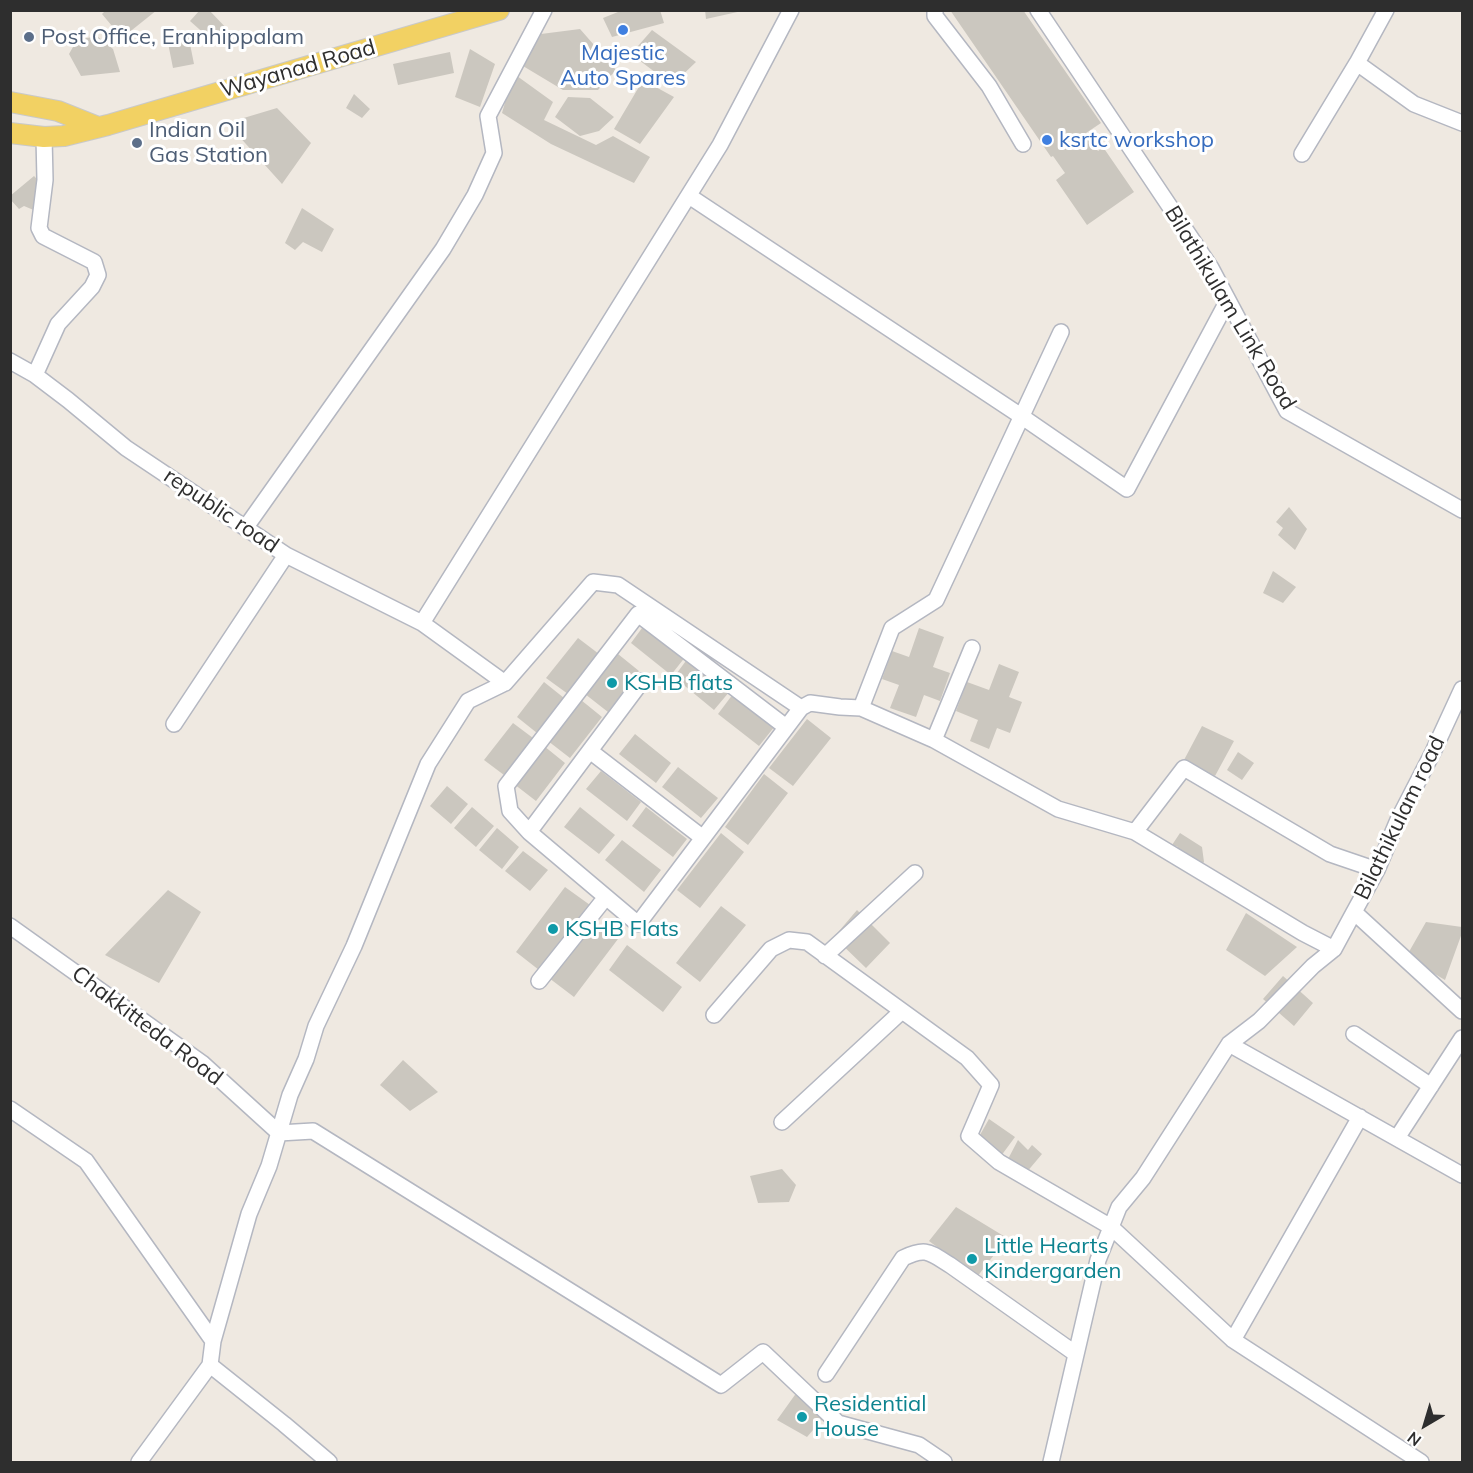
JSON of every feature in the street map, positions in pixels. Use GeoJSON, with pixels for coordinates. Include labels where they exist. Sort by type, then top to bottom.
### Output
{"type":"FeatureCollection","features":[{"type":"Feature","properties":{"kind":"main road","name":"Wayanad Road"},"geometry":{"type":"LineString","coordinates":[[10,133],[44,137],[64,136],[98,128],[499,10]]}},
{"type":"Feature","properties":{"kind":"main road"},"geometry":{"type":"LineString","coordinates":[[10,102],[58,111],[98,128]]}},
{"type":"Feature","properties":{"kind":"street"},"geometry":{"type":"LineString","coordinates":[[246,527],[443,249],[475,195],[494,153],[488,116],[544,10]]}},
{"type":"Feature","properties":{"kind":"street"},"geometry":{"type":"LineString","coordinates":[[422,622],[720,145],[791,10]]}},
{"type":"Feature","properties":{"kind":"street"},"geometry":{"type":"LineString","coordinates":[[935,10],[935,16],[989,86],[1023,144]]}},
{"type":"Feature","properties":{"kind":"street","name":"Bilathikulam Link Road"},"geometry":{"type":"LineString","coordinates":[[1038,10],[1210,268],[1287,411],[1462,510]]}},
{"type":"Feature","properties":{"kind":"street"},"geometry":{"type":"LineString","coordinates":[[1302,154],[1386,10]]}},
{"type":"Feature","properties":{"kind":"street"},"geometry":{"type":"LineString","coordinates":[[1357,63],[1414,104],[1462,123]]}},
{"type":"Feature","properties":{"kind":"street"},"geometry":{"type":"LineString","coordinates":[[35,375],[58,324],[92,287],[98,275],[94,262],[43,236],[39,228],[45,180],[44,137]]}},
{"type":"Feature","properties":{"kind":"street"},"geometry":{"type":"LineString","coordinates":[[689,196],[1127,489],[1228,300]]}},
{"type":"Feature","properties":{"kind":"street"},"geometry":{"type":"LineString","coordinates":[[861,708],[892,628],[936,600],[1061,332]]}},
{"type":"Feature","properties":{"kind":"street","name":"republic road"},"geometry":{"type":"LineString","coordinates":[[10,361],[35,375],[126,448],[286,555],[422,622],[506,683]]}},
{"type":"Feature","properties":{"kind":"street"},"geometry":{"type":"LineString","coordinates":[[174,724],[286,555]]}},
{"type":"Feature","properties":{"kind":"street"},"geometry":{"type":"LineString","coordinates":[[139,1462],[210,1365],[213,1341],[249,1214],[269,1166],[290,1095],[306,1059],[316,1026],[354,946],[428,764],[468,701],[506,683],[593,582],[618,585],[801,708]]}},
{"type":"Feature","properties":{"kind":"street"},"geometry":{"type":"LineString","coordinates":[[786,727],[638,614],[506,786],[510,811],[529,832],[638,924],[801,708],[810,703],[861,708],[934,740],[1058,809],[1135,832],[1303,933],[1334,949]]}},
{"type":"Feature","properties":{"kind":"street"},"geometry":{"type":"LineString","coordinates":[[934,740],[972,648]]}},
{"type":"Feature","properties":{"kind":"street"},"geometry":{"type":"LineString","coordinates":[[529,832],[642,681]]}},
{"type":"Feature","properties":{"kind":"street","name":"Bilathikulam road"},"geometry":{"type":"LineString","coordinates":[[1462,689],[1398,820],[1377,870],[1354,912],[1462,1011]]}},
{"type":"Feature","properties":{"kind":"street"},"geometry":{"type":"LineString","coordinates":[[590,751],[703,838]]}},
{"type":"Feature","properties":{"kind":"street"},"geometry":{"type":"LineString","coordinates":[[1135,832],[1184,768],[1330,854],[1377,870]]}},
{"type":"Feature","properties":{"kind":"street"},"geometry":{"type":"LineString","coordinates":[[825,956],[915,873]]}},
{"type":"Feature","properties":{"kind":"street"},"geometry":{"type":"LineString","coordinates":[[539,981],[606,897]]}},
{"type":"Feature","properties":{"kind":"street"},"geometry":{"type":"LineString","coordinates":[[1051,1462],[1098,1260],[1119,1207],[1143,1179],[1230,1044],[1259,1021],[1313,966],[1334,949],[1354,912]]}},
{"type":"Feature","properties":{"kind":"street","name":"Chakkitteda Road"},"geometry":{"type":"LineString","coordinates":[[10,926],[202,1063],[279,1133]]}},
{"type":"Feature","properties":{"kind":"street"},"geometry":{"type":"LineString","coordinates":[[714,1015],[771,949],[789,940],[807,942],[968,1058],[991,1085],[969,1136],[999,1162],[1111,1227],[1233,1340],[1422,1462]]}},
{"type":"Feature","properties":{"kind":"street"},"geometry":{"type":"LineString","coordinates":[[782,1122],[902,1011]]}},
{"type":"Feature","properties":{"kind":"street"},"geometry":{"type":"LineString","coordinates":[[1354,1034],[1431,1086]]}},
{"type":"Feature","properties":{"kind":"street"},"geometry":{"type":"LineString","coordinates":[[1397,1138],[1462,1038]]}},
{"type":"Feature","properties":{"kind":"street"},"geometry":{"type":"LineString","coordinates":[[1230,1044],[1462,1175]]}},
{"type":"Feature","properties":{"kind":"street"},"geometry":{"type":"LineString","coordinates":[[10,1109],[86,1161],[213,1341]]}},
{"type":"Feature","properties":{"kind":"street"},"geometry":{"type":"LineString","coordinates":[[1233,1340],[1360,1117]]}},
{"type":"Feature","properties":{"kind":"street"},"geometry":{"type":"LineString","coordinates":[[279,1133],[313,1131],[721,1385],[764,1352],[838,1422],[919,1445],[944,1462]]}},
{"type":"Feature","properties":{"kind":"street"},"geometry":{"type":"LineString","coordinates":[[826,1374],[903,1258],[918,1251],[930,1253],[950,1265],[1076,1354]]}},
{"type":"Feature","properties":{"kind":"street"},"geometry":{"type":"LineString","coordinates":[[210,1365],[329,1462]]}},
{"type":"Feature","properties":{"kind":"building"},"geometry":{"type":"Polygon","coordinates":[[[106,10],[157,10],[122,38],[102,14],[106,10]]]}},
{"type":"Feature","properties":{"kind":"building"},"geometry":{"type":"Polygon","coordinates":[[[200,10],[209,10],[230,32],[217,45],[190,21],[200,10]]]}},
{"type":"Feature","properties":{"kind":"building","name":"Majestic Auto Spares"},"geometry":{"type":"Polygon","coordinates":[[[623,10],[660,10],[664,23],[612,37],[603,18],[623,10]]]}},
{"type":"Feature","properties":{"kind":"building"},"geometry":{"type":"Polygon","coordinates":[[[705,10],[742,10],[742,11],[706,19],[705,10]]]}},
{"type":"Feature","properties":{"kind":"building"},"geometry":{"type":"Polygon","coordinates":[[[950,10],[1023,10],[1101,123],[1086,133],[1098,151],[1103,147],[1134,192],[1087,225],[1056,180],[1065,173],[1053,156],[1051,157],[950,10]]]}},
{"type":"Feature","properties":{"kind":"building"},"geometry":{"type":"Polygon","coordinates":[[[580,29],[616,70],[598,90],[563,90],[523,66],[541,34],[580,29]]]}},
{"type":"Feature","properties":{"kind":"building"},"geometry":{"type":"Polygon","coordinates":[[[652,30],[696,62],[672,85],[631,54],[652,30]]]}},
{"type":"Feature","properties":{"kind":"building"},"geometry":{"type":"Polygon","coordinates":[[[188,34],[194,64],[173,68],[167,38],[188,34]]]}},
{"type":"Feature","properties":{"kind":"building"},"geometry":{"type":"Polygon","coordinates":[[[97,36],[113,49],[120,72],[81,76],[69,54],[77,40],[97,36]]]}},
{"type":"Feature","properties":{"kind":"building"},"geometry":{"type":"Polygon","coordinates":[[[470,49],[495,64],[480,107],[455,97],[470,49]]]}},
{"type":"Feature","properties":{"kind":"building"},"geometry":{"type":"Polygon","coordinates":[[[450,52],[454,73],[398,85],[393,64],[450,52]]]}},
{"type":"Feature","properties":{"kind":"building"},"geometry":{"type":"Polygon","coordinates":[[[517,76],[553,102],[544,120],[596,145],[613,136],[650,157],[634,183],[551,144],[502,113],[517,76]]]}},
{"type":"Feature","properties":{"kind":"building"},"geometry":{"type":"Polygon","coordinates":[[[643,80],[674,97],[640,144],[614,129],[643,80]]]}},
{"type":"Feature","properties":{"kind":"building"},"geometry":{"type":"Polygon","coordinates":[[[354,94],[370,109],[362,118],[346,108],[354,94]]]}},
{"type":"Feature","properties":{"kind":"building"},"geometry":{"type":"Polygon","coordinates":[[[568,97],[590,98],[614,117],[599,131],[580,136],[555,117],[568,97]]]}},
{"type":"Feature","properties":{"kind":"building"},"geometry":{"type":"Polygon","coordinates":[[[277,108],[311,143],[282,184],[227,123],[277,108]]]}},
{"type":"Feature","properties":{"kind":"building"},"geometry":{"type":"Polygon","coordinates":[[[34,176],[46,188],[36,211],[24,206],[19,209],[10,196],[34,176]]]}},
{"type":"Feature","properties":{"kind":"building"},"geometry":{"type":"Polygon","coordinates":[[[302,208],[334,229],[322,252],[303,242],[295,250],[285,243],[302,208]]]}},
{"type":"Feature","properties":{"kind":"building"},"geometry":{"type":"Polygon","coordinates":[[[1289,507],[1307,529],[1295,550],[1278,535],[1283,528],[1276,522],[1289,507]]]}},
{"type":"Feature","properties":{"kind":"building"},"geometry":{"type":"Polygon","coordinates":[[[1273,571],[1296,587],[1283,603],[1263,593],[1273,571]]]}},
{"type":"Feature","properties":{"kind":"building","name":"KSHB Flats"},"geometry":{"type":"Polygon","coordinates":[[[645,624],[686,656],[671,675],[631,643],[645,624]]]}},
{"type":"Feature","properties":{"kind":"building"},"geometry":{"type":"Polygon","coordinates":[[[919,628],[944,637],[933,667],[950,673],[940,701],[924,695],[916,717],[890,708],[899,685],[882,679],[892,651],[909,657],[919,628]]]}},
{"type":"Feature","properties":{"kind":"building","name":"KSHB Flats"},"geometry":{"type":"Polygon","coordinates":[[[578,638],[599,654],[568,694],[546,678],[578,638]]]}},
{"type":"Feature","properties":{"kind":"building","name":"KSHB flats"},"geometry":{"type":"Polygon","coordinates":[[[618,654],[639,671],[608,712],[585,694],[618,654]]]}},
{"type":"Feature","properties":{"kind":"building","name":"KSHB Flats"},"geometry":{"type":"Polygon","coordinates":[[[688,658],[730,691],[714,710],[674,677],[688,658]]]}},
{"type":"Feature","properties":{"kind":"building"},"geometry":{"type":"Polygon","coordinates":[[[999,664],[1019,672],[1009,697],[1022,702],[1010,733],[997,728],[989,749],[970,741],[978,720],[956,711],[967,682],[989,690],[999,664]]]}},
{"type":"Feature","properties":{"kind":"building","name":"KSHB Flats"},"geometry":{"type":"Polygon","coordinates":[[[544,682],[564,698],[537,733],[517,717],[544,682]]]}},
{"type":"Feature","properties":{"kind":"building","name":"KSHB Flats"},"geometry":{"type":"Polygon","coordinates":[[[733,694],[775,726],[759,746],[718,714],[733,694]]]}},
{"type":"Feature","properties":{"kind":"building","name":"KSHB Flats"},"geometry":{"type":"Polygon","coordinates":[[[581,700],[602,717],[570,758],[548,741],[581,700]]]}},
{"type":"Feature","properties":{"kind":"building"},"geometry":{"type":"Polygon","coordinates":[[[807,719],[831,738],[793,786],[769,768],[807,719]]]}},
{"type":"Feature","properties":{"kind":"building"},"geometry":{"type":"Polygon","coordinates":[[[513,723],[533,738],[504,775],[484,760],[513,723]]]}},
{"type":"Feature","properties":{"kind":"building"},"geometry":{"type":"Polygon","coordinates":[[[1202,726],[1234,741],[1215,776],[1184,760],[1202,726]]]}},
{"type":"Feature","properties":{"kind":"building","name":"KSHB flats"},"geometry":{"type":"Polygon","coordinates":[[[635,734],[671,763],[656,783],[619,754],[635,734]]]}},
{"type":"Feature","properties":{"kind":"building"},"geometry":{"type":"Polygon","coordinates":[[[544,746],[565,763],[536,801],[514,784],[544,746]]]}},
{"type":"Feature","properties":{"kind":"building"},"geometry":{"type":"Polygon","coordinates":[[[1238,752],[1254,763],[1242,780],[1227,770],[1238,752]]]}},
{"type":"Feature","properties":{"kind":"building"},"geometry":{"type":"Polygon","coordinates":[[[678,767],[718,798],[701,818],[662,787],[678,767]]]}},
{"type":"Feature","properties":{"kind":"building"},"geometry":{"type":"Polygon","coordinates":[[[601,771],[641,802],[627,821],[586,789],[601,771]]]}},
{"type":"Feature","properties":{"kind":"building"},"geometry":{"type":"Polygon","coordinates":[[[764,774],[788,793],[748,845],[725,827],[764,774]]]}},
{"type":"Feature","properties":{"kind":"building"},"geometry":{"type":"Polygon","coordinates":[[[447,786],[468,804],[451,824],[430,806],[447,786]]]}},
{"type":"Feature","properties":{"kind":"building"},"geometry":{"type":"Polygon","coordinates":[[[472,807],[494,826],[476,847],[454,828],[472,807]]]}},
{"type":"Feature","properties":{"kind":"building","name":"KSHB Flats"},"geometry":{"type":"Polygon","coordinates":[[[580,807],[615,835],[599,854],[564,827],[580,807]]]}},
{"type":"Feature","properties":{"kind":"building","name":"KSHB Flats"},"geometry":{"type":"Polygon","coordinates":[[[646,807],[687,839],[673,857],[632,826],[646,807]]]}},
{"type":"Feature","properties":{"kind":"building"},"geometry":{"type":"Polygon","coordinates":[[[497,828],[519,847],[502,869],[479,850],[497,828]]]}},
{"type":"Feature","properties":{"kind":"building","name":"KSHB Flats"},"geometry":{"type":"Polygon","coordinates":[[[721,833],[744,852],[700,908],[677,890],[721,833]]]}},
{"type":"Feature","properties":{"kind":"building"},"geometry":{"type":"Polygon","coordinates":[[[1180,833],[1202,847],[1204,862],[1192,876],[1176,865],[1172,857],[1178,847],[1172,845],[1180,833]]]}},
{"type":"Feature","properties":{"kind":"building","name":"KSHB Flats"},"geometry":{"type":"Polygon","coordinates":[[[622,840],[661,870],[644,892],[605,860],[622,840]]]}},
{"type":"Feature","properties":{"kind":"building","name":"KSHB Flats"},"geometry":{"type":"Polygon","coordinates":[[[523,851],[548,870],[530,891],[505,871],[523,851]]]}},
{"type":"Feature","properties":{"kind":"building","name":"KSHB Flats"},"geometry":{"type":"Polygon","coordinates":[[[565,887],[590,905],[539,970],[516,952],[565,887]]]}},
{"type":"Feature","properties":{"kind":"building"},"geometry":{"type":"Polygon","coordinates":[[[168,890],[201,912],[159,983],[105,955],[168,890]]]}},
{"type":"Feature","properties":{"kind":"building","name":"KSHB Flats"},"geometry":{"type":"Polygon","coordinates":[[[721,906],[746,925],[700,982],[676,963],[721,906]]]}},
{"type":"Feature","properties":{"kind":"building"},"geometry":{"type":"Polygon","coordinates":[[[857,910],[890,943],[866,968],[834,937],[857,910]]]}},
{"type":"Feature","properties":{"kind":"building"},"geometry":{"type":"Polygon","coordinates":[[[1246,913],[1297,947],[1265,976],[1226,950],[1246,913]]]}},
{"type":"Feature","properties":{"kind":"building","name":"KSHB Flats"},"geometry":{"type":"Polygon","coordinates":[[[593,920],[618,939],[574,997],[549,978],[593,920]]]}},
{"type":"Feature","properties":{"kind":"building"},"geometry":{"type":"Polygon","coordinates":[[[1426,922],[1462,927],[1462,933],[1445,980],[1406,957],[1426,922]]]}},
{"type":"Feature","properties":{"kind":"building","name":"KSHB Flats"},"geometry":{"type":"Polygon","coordinates":[[[627,945],[682,987],[663,1012],[609,970],[627,945]]]}},
{"type":"Feature","properties":{"kind":"building"},"geometry":{"type":"Polygon","coordinates":[[[1283,976],[1313,1003],[1294,1026],[1263,999],[1283,976]]]}},
{"type":"Feature","properties":{"kind":"building"},"geometry":{"type":"Polygon","coordinates":[[[403,1060],[438,1092],[410,1111],[380,1085],[403,1060]]]}},
{"type":"Feature","properties":{"kind":"building"},"geometry":{"type":"Polygon","coordinates":[[[989,1119],[1015,1137],[1001,1156],[976,1142],[989,1119]]]}},
{"type":"Feature","properties":{"kind":"building"},"geometry":{"type":"Polygon","coordinates":[[[1018,1140],[1028,1150],[1032,1145],[1042,1154],[1026,1173],[1007,1161],[1018,1140]]]}},
{"type":"Feature","properties":{"kind":"building"},"geometry":{"type":"Polygon","coordinates":[[[782,1169],[796,1185],[789,1202],[758,1203],[750,1176],[782,1169]]]}},
{"type":"Feature","properties":{"kind":"building","name":"Little Hearts Kindergarden"},"geometry":{"type":"Polygon","coordinates":[[[956,1207],[1007,1238],[977,1277],[929,1241],[956,1207]]]}},
{"type":"Feature","properties":{"kind":"building","name":"Residential House"},"geometry":{"type":"Polygon","coordinates":[[[797,1392],[827,1414],[807,1437],[777,1420],[797,1392]]]}},
{"type":"Feature","properties":{"kind":"place","name":"Majestic Auto Spares"},"geometry":{"type":"Point","coordinates":[623,30]}},
{"type":"Feature","properties":{"kind":"place","name":"Post Office, Eranhippalam"},"geometry":{"type":"Point","coordinates":[29,37]}},
{"type":"Feature","properties":{"kind":"place","name":"ksrtc workshop"},"geometry":{"type":"Point","coordinates":[1047,140]}},
{"type":"Feature","properties":{"kind":"place","name":"Indian Oil Gas Station"},"geometry":{"type":"Point","coordinates":[137,143]}},
{"type":"Feature","properties":{"kind":"place","name":"KSHB flats"},"geometry":{"type":"Point","coordinates":[612,683]}},
{"type":"Feature","properties":{"kind":"place","name":"KSHB Flats"},"geometry":{"type":"Point","coordinates":[553,929]}},
{"type":"Feature","properties":{"kind":"place","name":"Little Hearts Kindergarden"},"geometry":{"type":"Point","coordinates":[972,1259]}},
{"type":"Feature","properties":{"kind":"place","name":"Residential House"},"geometry":{"type":"Point","coordinates":[802,1417]}}]}
